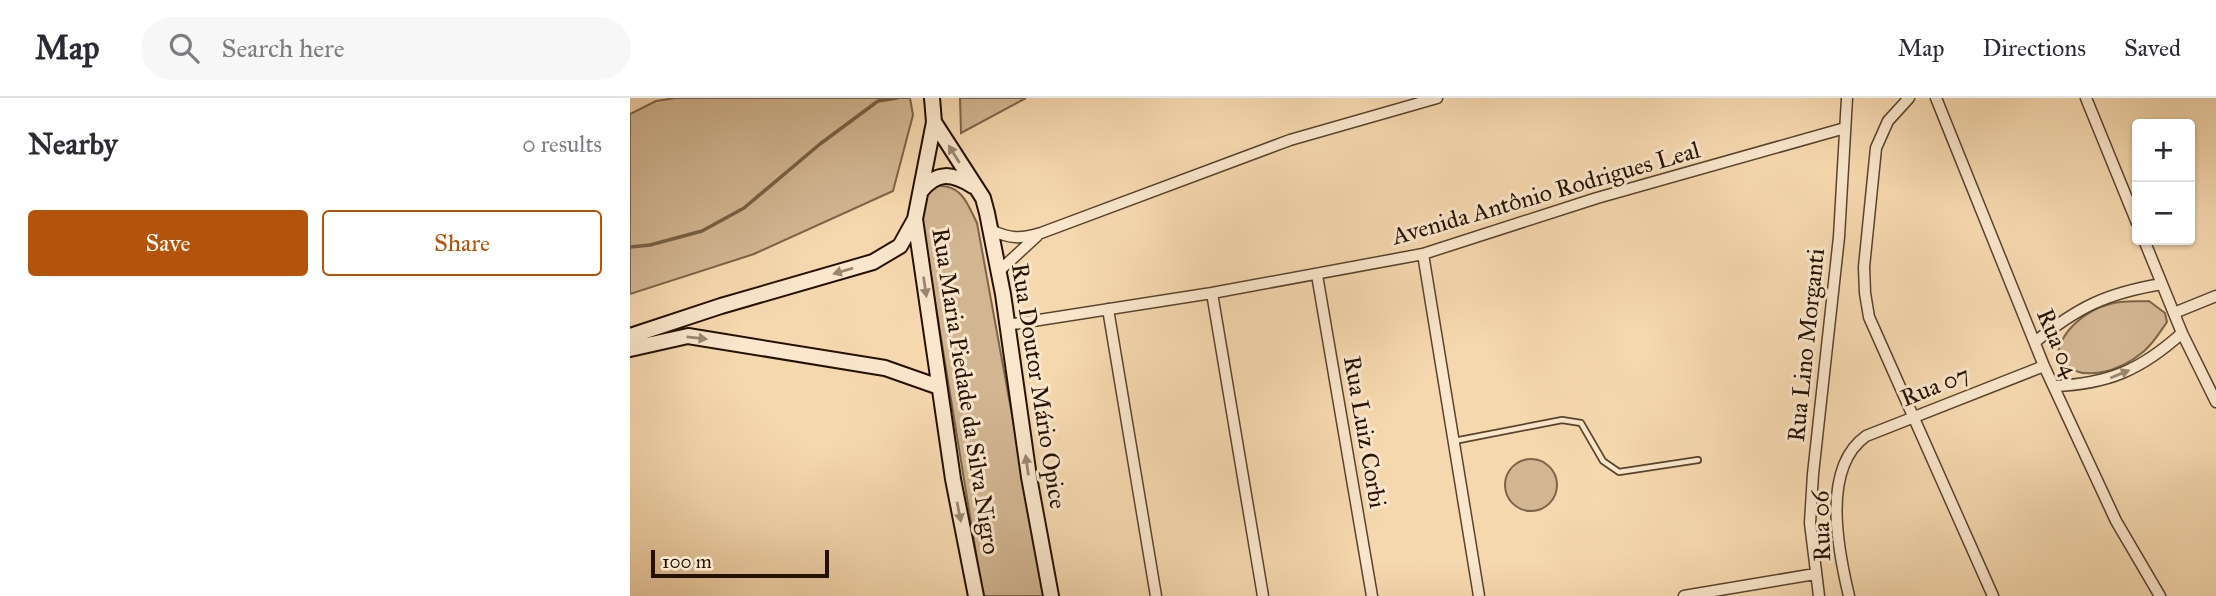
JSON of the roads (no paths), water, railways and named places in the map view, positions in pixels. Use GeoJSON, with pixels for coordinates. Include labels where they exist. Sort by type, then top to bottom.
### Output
{"type":"FeatureCollection","features":[{"type":"Feature","properties":{"kind":"street"},"geometry":{"type":"LineString","coordinates":[[991,230],[1010,238],[1022,239],[1290,140],[1437,98]]}},
{"type":"Feature","properties":{"kind":"street","name":"Rua Lino Morganti"},"geometry":{"type":"LineString","coordinates":[[1819,596],[1810,523],[1839,237],[1847,98]]}},
{"type":"Feature","properties":{"kind":"street"},"geometry":{"type":"LineString","coordinates":[[1909,98],[1888,121],[1876,148],[1864,268],[1869,317],[1993,596]]}},
{"type":"Feature","properties":{"kind":"street","name":"Rua 04"},"geometry":{"type":"LineString","coordinates":[[1936,98],[2044,366],[2116,521],[2160,596]]}},
{"type":"Feature","properties":{"kind":"street"},"geometry":{"type":"LineString","coordinates":[[2086,98],[2132,211]]}},
{"type":"Feature","properties":{"kind":"street","name":"Rua Doutor Mário Opice"},"geometry":{"type":"LineString","coordinates":[[933,109],[974,187],[983,198],[991,230],[1029,477],[1051,596]]}},
{"type":"Feature","properties":{"kind":"street","name":"Rua Maria Piedade da Silva Nigro"},"geometry":{"type":"LineString","coordinates":[[933,109],[915,219],[953,479],[976,596]]}},
{"type":"Feature","properties":{"kind":"street","name":"Avenida Antônio Rodrigues Leal"},"geometry":{"type":"LineString","coordinates":[[1007,325],[1212,293],[1423,254],[1597,198],[1845,128]]}},
{"type":"Feature","properties":{"kind":"street"},"geometry":{"type":"LineString","coordinates":[[919,193],[928,182],[941,176],[952,176],[974,187]]}},
{"type":"Feature","properties":{"kind":"street"},"geometry":{"type":"LineString","coordinates":[[630,336],[721,306],[873,262],[900,246],[915,219]]}},
{"type":"Feature","properties":{"kind":"street"},"geometry":{"type":"LineString","coordinates":[[999,271],[1041,233]]}},
{"type":"Feature","properties":{"kind":"street"},"geometry":{"type":"LineString","coordinates":[[2146,245],[2182,333],[2216,402]]}},
{"type":"Feature","properties":{"kind":"street"},"geometry":{"type":"LineString","coordinates":[[1423,254],[1479,596]]}},
{"type":"Feature","properties":{"kind":"street","name":"Rua Luiz Corbi"},"geometry":{"type":"LineString","coordinates":[[1317,275],[1372,596]]}},
{"type":"Feature","properties":{"kind":"street"},"geometry":{"type":"LineString","coordinates":[[2035,342],[2062,320],[2093,302],[2127,290],[2162,284]]}},
{"type":"Feature","properties":{"kind":"street"},"geometry":{"type":"LineString","coordinates":[[1212,293],[1263,596]]}},
{"type":"Feature","properties":{"kind":"street"},"geometry":{"type":"LineString","coordinates":[[2174,313],[2216,296]]}},
{"type":"Feature","properties":{"kind":"street"},"geometry":{"type":"LineString","coordinates":[[1108,309],[1156,596]]}},
{"type":"Feature","properties":{"kind":"street"},"geometry":{"type":"LineString","coordinates":[[2054,386],[2082,385],[2137,368],[2161,352],[2182,333]]}},
{"type":"Feature","properties":{"kind":"street"},"geometry":{"type":"LineString","coordinates":[[630,349],[688,337],[885,368],[939,387]]}},
{"type":"Feature","properties":{"kind":"street","name":"Rua 07"},"geometry":{"type":"LineString","coordinates":[[1848,455],[1866,436],[2044,366]]}},
{"type":"Feature","properties":{"kind":"street","name":"Rua 06"},"geometry":{"type":"LineString","coordinates":[[1848,455],[1841,472],[1838,525],[1842,568],[1849,596]]}},
{"type":"Feature","properties":{"kind":"street"},"geometry":{"type":"LineString","coordinates":[[1687,596],[1815,574]]}},
{"type":"Feature","properties":{"kind":"lane"},"geometry":{"type":"LineString","coordinates":[[1454,442],[1562,420],[1581,423],[1603,461],[1619,472],[1698,460]]}},
{"type":"Feature","properties":{"kind":"waterway"},"geometry":{"type":"LineString","coordinates":[[630,247],[650,245],[702,231],[744,208],[820,144],[878,101],[897,98]]}}]}
